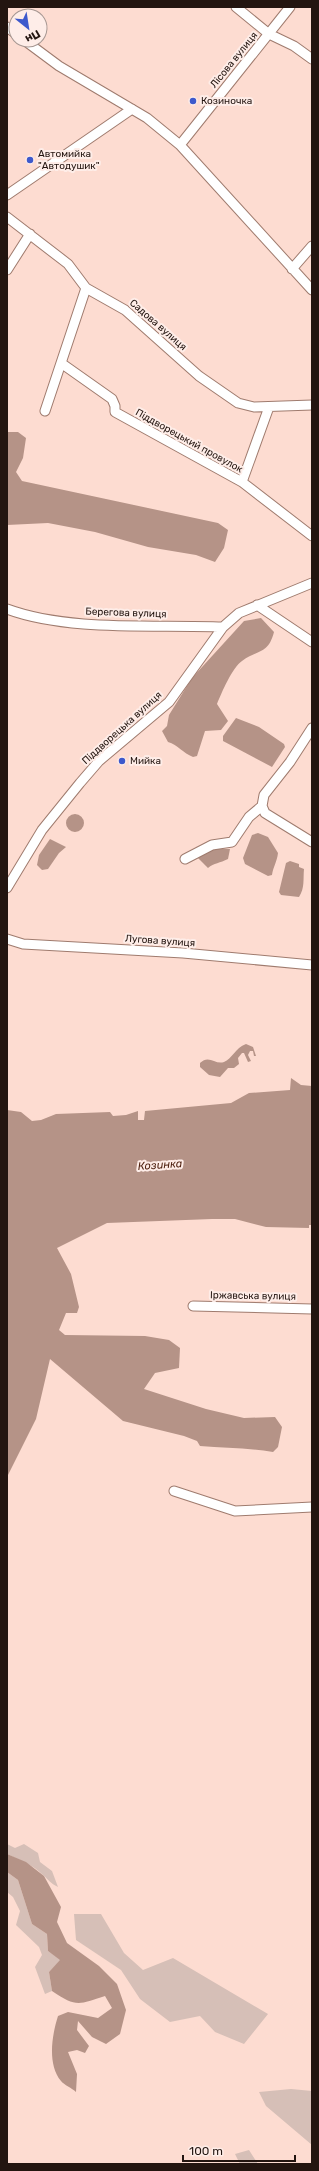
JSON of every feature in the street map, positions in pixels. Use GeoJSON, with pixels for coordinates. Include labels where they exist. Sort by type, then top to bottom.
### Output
{"type":"FeatureCollection","features":[{"type":"Feature","properties":{"kind":"street"},"geometry":{"type":"LineString","coordinates":[[236,7],[269,34],[294,46],[312,59]]}},
{"type":"Feature","properties":{"kind":"street","name":"Лісова вулиця"},"geometry":{"type":"LineString","coordinates":[[180,145],[290,7]]}},
{"type":"Feature","properties":{"kind":"street"},"geometry":{"type":"LineString","coordinates":[[35,48],[59,66],[132,109],[180,145],[312,290]]}},
{"type":"Feature","properties":{"kind":"street"},"geometry":{"type":"LineString","coordinates":[[7,195],[132,109]]}},
{"type":"Feature","properties":{"kind":"street","name":"Садова вулиця"},"geometry":{"type":"LineString","coordinates":[[7,217],[68,264],[86,288],[125,310],[199,376],[238,403],[254,407],[312,406]]}},
{"type":"Feature","properties":{"kind":"street"},"geometry":{"type":"LineString","coordinates":[[7,270],[30,234]]}},
{"type":"Feature","properties":{"kind":"street"},"geometry":{"type":"LineString","coordinates":[[292,269],[312,246]]}},
{"type":"Feature","properties":{"kind":"street"},"geometry":{"type":"LineString","coordinates":[[45,411],[86,288]]}},
{"type":"Feature","properties":{"kind":"street","name":"Піддворецький провулок"},"geometry":{"type":"LineString","coordinates":[[61,363],[112,399],[115,406],[115,412],[242,482],[312,536]]}},
{"type":"Feature","properties":{"kind":"street"},"geometry":{"type":"LineString","coordinates":[[242,482],[269,407]]}},
{"type":"Feature","properties":{"kind":"street","name":"Піддворецька вулиця"},"geometry":{"type":"LineString","coordinates":[[7,888],[42,830],[99,760],[169,702],[223,628],[239,613],[312,583]]}},
{"type":"Feature","properties":{"kind":"street"},"geometry":{"type":"LineString","coordinates":[[257,605],[312,642]]}},
{"type":"Feature","properties":{"kind":"street","name":"Берегова вулиця"},"geometry":{"type":"LineString","coordinates":[[7,609],[26,616],[103,625],[170,625],[223,628]]}},
{"type":"Feature","properties":{"kind":"street"},"geometry":{"type":"LineString","coordinates":[[312,728],[290,762],[264,795],[262,806],[265,813],[312,842]]}},
{"type":"Feature","properties":{"kind":"street"},"geometry":{"type":"LineString","coordinates":[[185,858],[212,845],[232,842],[249,817],[262,806]]}},
{"type":"Feature","properties":{"kind":"street","name":"Лугова вулиця"},"geometry":{"type":"LineString","coordinates":[[7,939],[23,944],[183,953],[312,965]]}},
{"type":"Feature","properties":{"kind":"street"},"geometry":{"type":"LineString","coordinates":[[7,946],[23,944]]}},
{"type":"Feature","properties":{"kind":"street","name":"Іржавська вулиця"},"geometry":{"type":"LineString","coordinates":[[193,1306],[312,1309]]}},
{"type":"Feature","properties":{"kind":"street"},"geometry":{"type":"LineString","coordinates":[[174,1491],[235,1511],[312,1507]]}},
{"type":"Feature","properties":{"kind":"shaded area"},"geometry":{"type":"Polygon","coordinates":[[[7,1844],[15,1848],[24,1844],[38,1853],[40,1862],[52,1871],[58,1887],[51,1883],[35,1868],[7,1854],[7,1844]]]}},
{"type":"Feature","properties":{"kind":"shaded area"},"geometry":{"type":"Polygon","coordinates":[[[7,1872],[18,1880],[32,1924],[47,1934],[48,1951],[61,1960],[49,1972],[52,1991],[45,1994],[35,1967],[42,1955],[39,1947],[16,1925],[20,1911],[13,1897],[7,1892],[7,1872]]]}},
{"type":"Feature","properties":{"kind":"shaded area"},"geometry":{"type":"Polygon","coordinates":[[[74,1914],[101,1914],[124,1953],[143,1970],[173,1958],[268,2014],[244,2044],[215,2032],[200,2016],[170,2022],[140,1999],[121,1970],[76,1940],[74,1914]]]}},
{"type":"Feature","properties":{"kind":"shaded area"},"geometry":{"type":"Polygon","coordinates":[[[291,2089],[312,2091],[312,2145],[266,2106],[259,2092],[291,2089]]]}},
{"type":"Feature","properties":{"kind":"shaded area"},"geometry":{"type":"Polygon","coordinates":[[[249,2150],[258,2164],[240,2164],[235,2154],[249,2150]]]}},
{"type":"Feature","properties":{"kind":"water"},"geometry":{"type":"Polygon","coordinates":[[[7,432],[18,432],[26,438],[23,458],[16,472],[22,481],[218,523],[228,530],[224,548],[215,562],[196,555],[148,547],[95,532],[48,523],[7,525],[7,432]]]}},
{"type":"Feature","properties":{"kind":"water"},"geometry":{"type":"Polygon","coordinates":[[[261,618],[274,632],[272,639],[269,645],[262,651],[248,657],[238,664],[228,681],[217,704],[228,721],[221,730],[205,731],[197,756],[193,757],[168,742],[162,731],[167,726],[169,715],[192,678],[244,621],[261,618]]]}},
{"type":"Feature","properties":{"kind":"water"},"geometry":{"type":"Polygon","coordinates":[[[236,718],[259,727],[284,744],[285,747],[272,767],[223,741],[223,736],[236,718]]]}},
{"type":"Feature","properties":{"kind":"water"},"geometry":{"type":"Polygon","coordinates":[[[75,814],[81,817],[84,823],[81,829],[75,832],[69,829],[66,823],[69,817],[75,814]]]}},
{"type":"Feature","properties":{"kind":"water"},"geometry":{"type":"Polygon","coordinates":[[[258,833],[268,837],[278,853],[272,875],[268,876],[245,864],[243,858],[252,835],[258,833]]]}},
{"type":"Feature","properties":{"kind":"water"},"geometry":{"type":"Polygon","coordinates":[[[50,839],[66,847],[59,853],[48,869],[42,870],[37,865],[39,855],[50,839]]]}},
{"type":"Feature","properties":{"kind":"water"},"geometry":{"type":"Polygon","coordinates":[[[217,849],[230,849],[228,859],[208,868],[198,858],[203,853],[217,849]]]}},
{"type":"Feature","properties":{"kind":"water"},"geometry":{"type":"Polygon","coordinates":[[[290,861],[299,864],[299,867],[304,869],[303,887],[299,897],[281,895],[279,892],[286,863],[290,861]]]}},
{"type":"Feature","properties":{"kind":"water"},"geometry":{"type":"Polygon","coordinates":[[[246,1044],[253,1047],[256,1056],[254,1056],[253,1051],[250,1051],[248,1055],[251,1061],[248,1062],[244,1053],[242,1053],[238,1058],[239,1064],[234,1068],[228,1068],[220,1077],[209,1075],[200,1067],[200,1063],[206,1059],[221,1063],[227,1061],[239,1048],[246,1044]]]}},
{"type":"Feature","properties":{"kind":"water","name":"Козинка"},"geometry":{"type":"Polygon","coordinates":[[[291,1078],[301,1085],[312,1086],[312,1225],[309,1225],[309,1228],[266,1227],[235,1219],[107,1223],[57,1248],[71,1274],[79,1307],[77,1313],[66,1313],[59,1330],[65,1335],[145,1336],[169,1340],[180,1348],[179,1368],[155,1373],[144,1389],[206,1409],[244,1418],[275,1417],[282,1427],[278,1447],[273,1452],[200,1446],[197,1441],[184,1436],[123,1421],[50,1359],[36,1419],[7,1477],[7,1110],[21,1112],[32,1121],[41,1120],[56,1114],[110,1112],[113,1116],[126,1115],[138,1111],[138,1120],[144,1120],[145,1111],[231,1103],[249,1093],[290,1090],[291,1078]]]}},
{"type":"Feature","properties":{"kind":"water"},"geometry":{"type":"Polygon","coordinates":[[[7,1854],[26,1862],[44,1876],[61,1907],[57,1922],[67,1943],[99,1966],[117,1984],[126,2010],[120,2034],[106,2044],[92,2037],[78,2021],[77,2030],[89,2046],[85,2053],[77,2050],[68,2052],[77,2074],[76,2092],[61,2081],[52,2058],[54,2032],[58,2016],[68,2012],[98,2018],[112,2008],[105,1996],[83,2003],[77,2003],[67,2000],[52,1991],[49,1972],[60,1960],[48,1951],[47,1934],[32,1924],[18,1880],[7,1872],[7,1854]]]}},
{"type":"Feature","properties":{"kind":"place","name":"Козиночка"},"geometry":{"type":"Point","coordinates":[193,101]}},
{"type":"Feature","properties":{"kind":"place","name":"Автомийка \"Автодушик\""},"geometry":{"type":"Point","coordinates":[30,160]}},
{"type":"Feature","properties":{"kind":"place","name":"Мийка"},"geometry":{"type":"Point","coordinates":[122,761]}}]}
